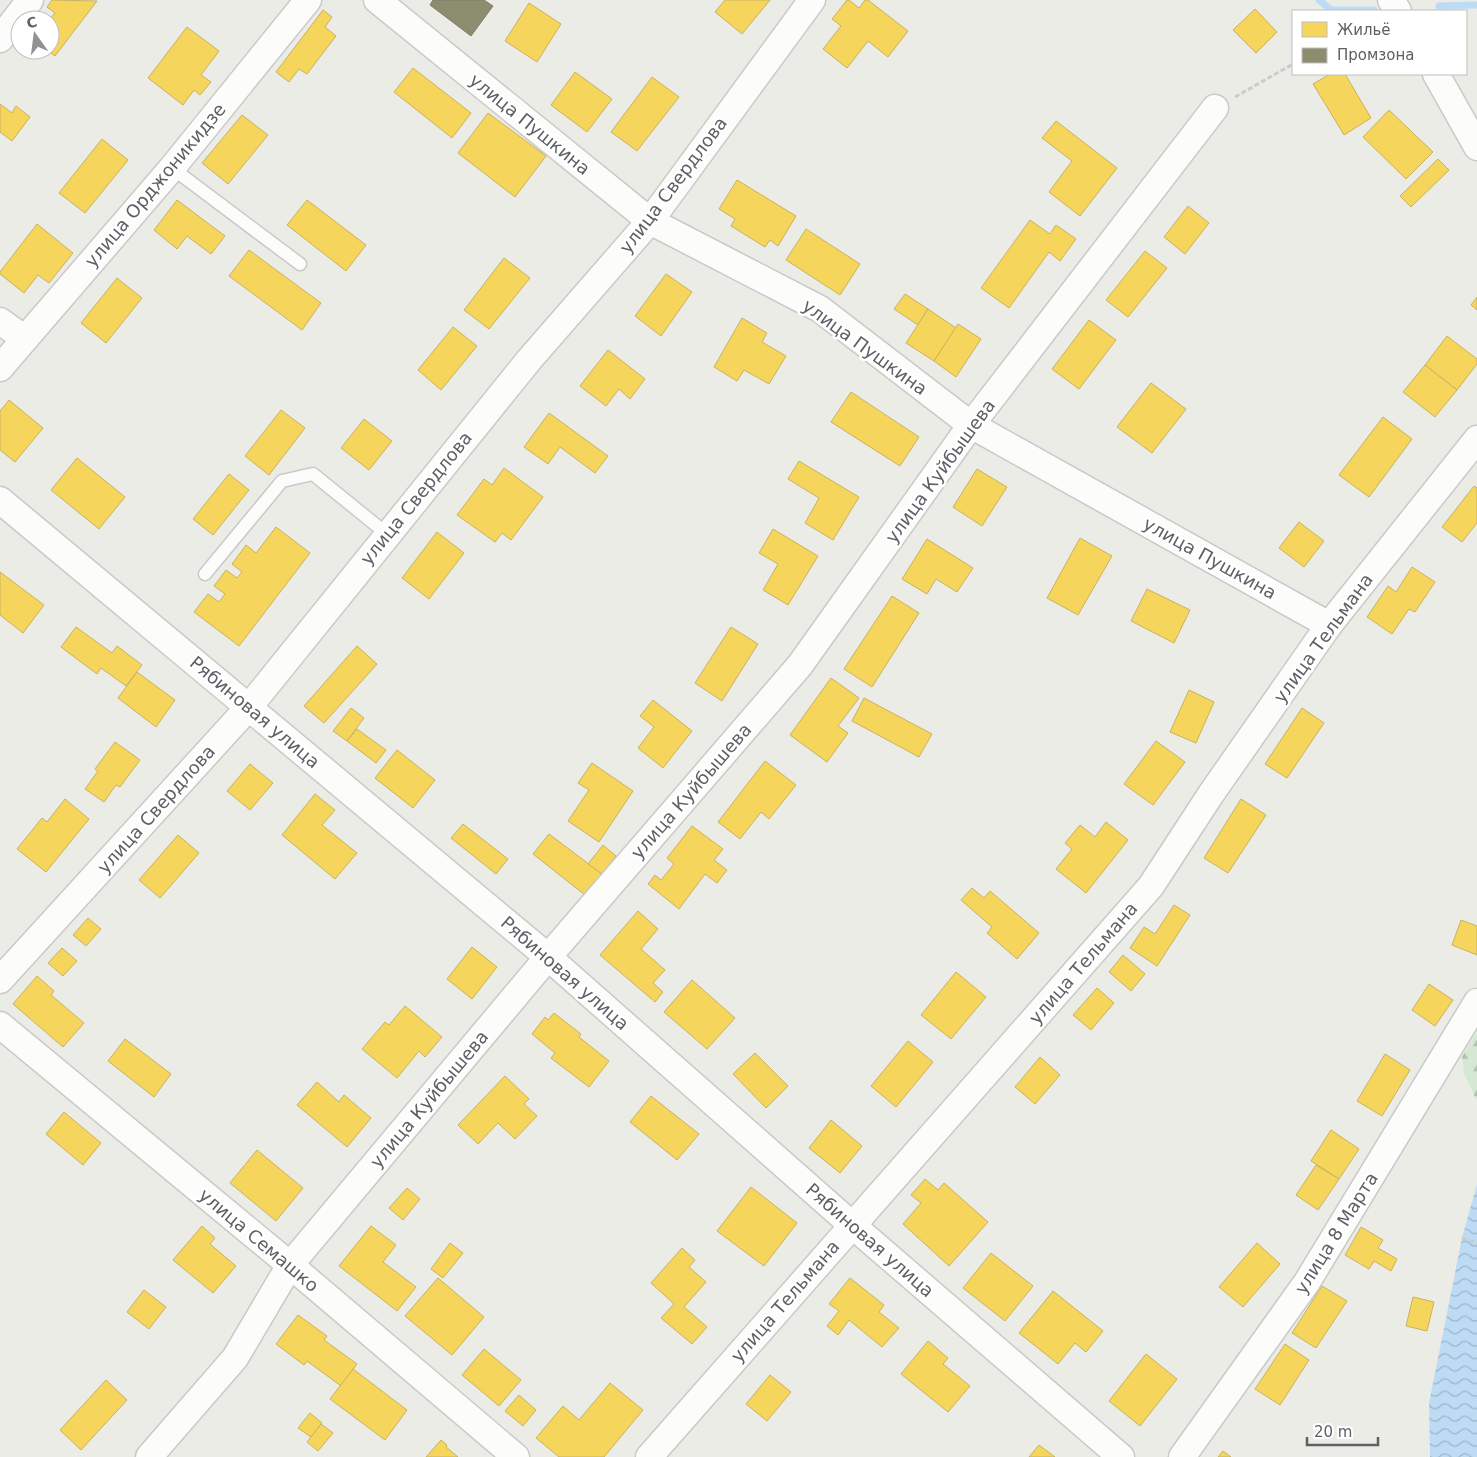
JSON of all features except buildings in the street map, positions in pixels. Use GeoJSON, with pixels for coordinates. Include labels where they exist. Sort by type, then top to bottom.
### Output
{"type":"FeatureCollection","features":[{"type":"Feature","properties":{"kind":"street"},"geometry":{"type":"LineString","coordinates":[[0,39],[30,0]]}},
{"type":"Feature","properties":{"kind":"street","name":"улица Орджоникидзе"},"geometry":{"type":"LineString","coordinates":[[0,368],[172,168],[308,0]]}},
{"type":"Feature","properties":{"kind":"street","name":"улица Пушкина"},"geometry":{"type":"LineString","coordinates":[[377,0],[650,221],[820,309],[972,425],[1329,625]]}},
{"type":"Feature","properties":{"kind":"street","name":"улица Свердлова"},"geometry":{"type":"LineString","coordinates":[[0,980],[249,707],[529,360],[650,221],[812,0]]}},
{"type":"Feature","properties":{"kind":"street"},"geometry":{"type":"LineString","coordinates":[[1437,75],[1477,147]]}},
{"type":"Feature","properties":{"kind":"street","name":"улица Куйбышева"},"geometry":{"type":"LineString","coordinates":[[149,1457],[235,1358],[290,1265],[548,957],[800,665],[972,425],[1215,108]]}},
{"type":"Feature","properties":{"kind":"street"},"geometry":{"type":"LineString","coordinates":[[0,321],[25,339]]}},
{"type":"Feature","properties":{"kind":"street","name":"улица Тельмана"},"geometry":{"type":"LineString","coordinates":[[649,1457],[1151,886],[1211,794],[1329,625],[1477,439]]}},
{"type":"Feature","properties":{"kind":"street","name":"Рябиновая улица"},"geometry":{"type":"LineString","coordinates":[[0,500],[548,957],[852,1225],[1121,1457]]}},
{"type":"Feature","properties":{"kind":"street","name":"улица 8 Марта"},"geometry":{"type":"LineString","coordinates":[[1182,1457],[1307,1282],[1477,1002]]}},
{"type":"Feature","properties":{"kind":"street","name":"улица Семашко"},"geometry":{"type":"LineString","coordinates":[[0,1025],[290,1265],[516,1457]]}},
{"type":"Feature","properties":{"kind":"lane"},"geometry":{"type":"LineString","coordinates":[[172,168],[300,264]]}},
{"type":"Feature","properties":{"kind":"lane"},"geometry":{"type":"LineString","coordinates":[[205,574],[282,482],[313,474],[387,534]]}},
{"type":"Feature","properties":{"kind":"path"},"geometry":{"type":"LineString","coordinates":[[1215,108],[1292,65]]}},
{"type":"Feature","properties":{"kind":"path"},"geometry":{"type":"LineString","coordinates":[[1462,1238],[1477,1243]]}},
{"type":"Feature","properties":{"kind":"green space"},"geometry":{"type":"Polygon","coordinates":[[[1477,1032],[1477,1099],[1464,1073],[1462,1057],[1477,1032]]]}},
{"type":"Feature","properties":{"kind":"water"},"geometry":{"type":"Polygon","coordinates":[[[1477,1184],[1477,1457],[1430,1457],[1429,1403],[1462,1238],[1477,1184]]]}},
{"type":"Feature","properties":{"kind":"waterway"},"geometry":{"type":"LineString","coordinates":[[1319,0],[1331,10],[1374,10]]}},
{"type":"Feature","properties":{"kind":"waterway"},"geometry":{"type":"LineString","coordinates":[[1439,6],[1477,5]]}}]}
